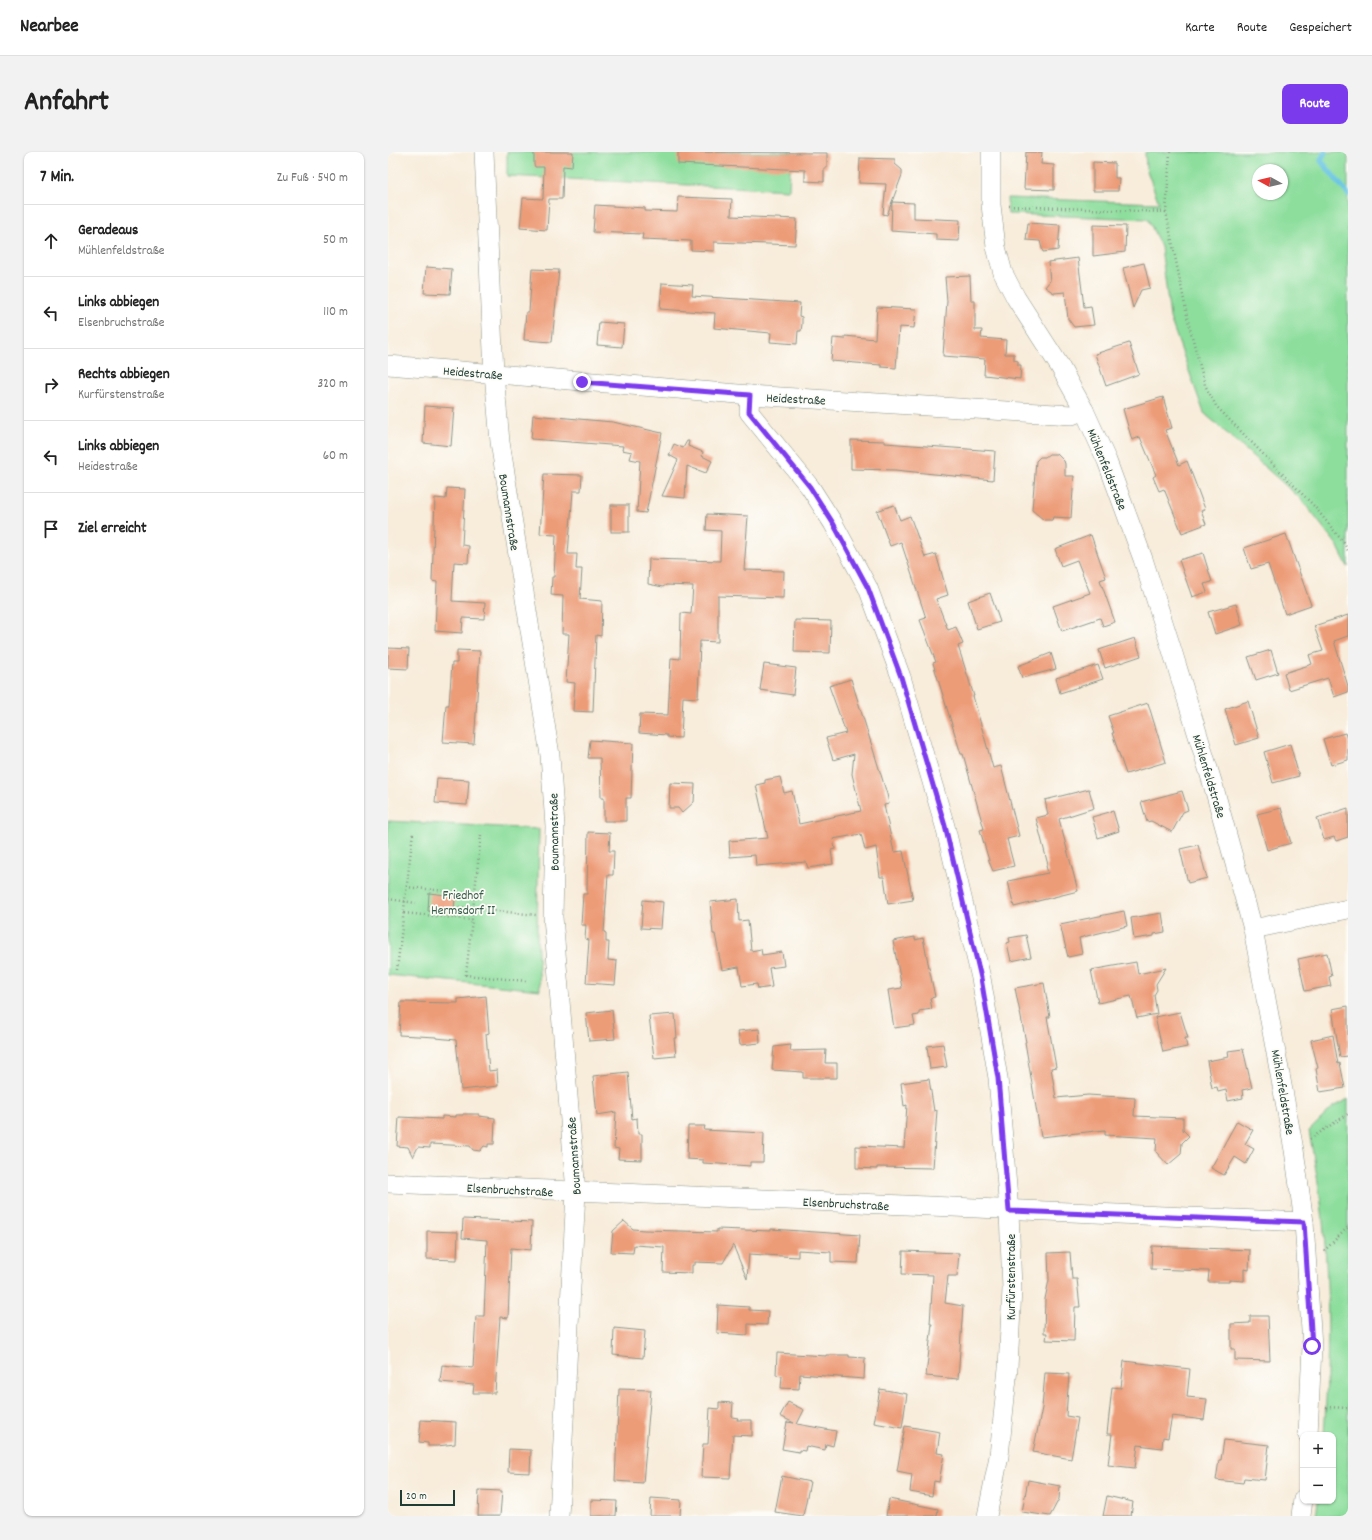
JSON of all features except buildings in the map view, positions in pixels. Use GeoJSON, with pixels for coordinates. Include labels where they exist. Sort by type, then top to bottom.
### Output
{"type":"FeatureCollection","features":[{"type":"Feature","properties":{"kind":"street","name":"Boumannstraße"},"geometry":{"type":"LineString","coordinates":[[484,152],[494,373],[500,442],[510,514],[550,755],[555,826],[552,917],[576,1192],[559,1516]]}},
{"type":"Feature","properties":{"kind":"street","name":"Mühlenfeldstraße"},"geometry":{"type":"LineString","coordinates":[[991,152],[992,205],[996,247],[1003,273],[1016,298],[1059,365],[1084,410],[1107,461],[1143,559],[1212,780],[1253,929],[1294,1150],[1304,1222],[1312,1346],[1308,1432]]}},
{"type":"Feature","properties":{"kind":"street","name":"Heidestraße"},"geometry":{"type":"LineString","coordinates":[[388,365],[750,395],[1072,415],[1084,410]]}},
{"type":"Feature","properties":{"kind":"street","name":"Kurfürstenstraße"},"geometry":{"type":"LineString","coordinates":[[750,395],[749,412],[810,487],[833,523],[868,588],[901,677],[945,826],[981,978],[998,1078],[1009,1211],[1012,1289],[1008,1368],[999,1456],[987,1516]]}},
{"type":"Feature","properties":{"kind":"street"},"geometry":{"type":"LineString","coordinates":[[1253,929],[1348,909]]}},
{"type":"Feature","properties":{"kind":"street","name":"Elsenbruchstraße"},"geometry":{"type":"LineString","coordinates":[[388,1183],[1009,1211],[1304,1222]]}},
{"type":"Feature","properties":{"kind":"street"},"geometry":{"type":"LineString","coordinates":[[1301,1516],[1302,1504]]}},
{"type":"Feature","properties":{"kind":"path"},"geometry":{"type":"LineString","coordinates":[[1170,152],[1166,212],[1189,325],[1198,361],[1209,392],[1216,406],[1314,506],[1348,551]]}},
{"type":"Feature","properties":{"kind":"path"},"geometry":{"type":"LineString","coordinates":[[1004,206],[1166,212]]}},
{"type":"Feature","properties":{"kind":"path"},"geometry":{"type":"LineString","coordinates":[[397,970],[413,832]]}},
{"type":"Feature","properties":{"kind":"path"},"geometry":{"type":"LineString","coordinates":[[481,835],[466,975],[526,981]]}},
{"type":"Feature","properties":{"kind":"path"},"geometry":{"type":"LineString","coordinates":[[406,887],[475,894]]}},
{"type":"Feature","properties":{"kind":"path"},"geometry":{"type":"LineString","coordinates":[[388,900],[416,902]]}},
{"type":"Feature","properties":{"kind":"path"},"geometry":{"type":"LineString","coordinates":[[459,907],[540,916]]}},
{"type":"Feature","properties":{"kind":"path"},"geometry":{"type":"LineString","coordinates":[[404,913],[472,920]]}},
{"type":"Feature","properties":{"kind":"path"},"geometry":{"type":"LineString","coordinates":[[1306,1142],[1348,1114]]}},
{"type":"Feature","properties":{"kind":"path"},"geometry":{"type":"LineString","coordinates":[[1319,1256],[1348,1227]]}},
{"type":"Feature","properties":{"kind":"path"},"geometry":{"type":"LineString","coordinates":[[1320,1406],[1348,1408]]}},
{"type":"Feature","properties":{"kind":"green space"},"geometry":{"type":"Polygon","coordinates":[[[507,152],[791,152],[789,190],[507,176],[507,152]]]}},
{"type":"Feature","properties":{"kind":"green space"},"geometry":{"type":"Polygon","coordinates":[[[1145,152],[1348,152],[1348,567],[1337,545],[1301,499],[1204,413],[1170,318],[1161,247],[1148,219],[1008,214],[1007,198],[1159,203],[1146,168],[1145,152]]]}},
{"type":"Feature","properties":{"kind":"green space","name":"Friedhof Hermsdorf II"},"geometry":{"type":"Polygon","coordinates":[[[388,821],[539,829],[537,934],[540,990],[388,975],[388,821]]]}},
{"type":"Feature","properties":{"kind":"green space"},"geometry":{"type":"Polygon","coordinates":[[[1348,1099],[1348,1516],[1316,1516],[1318,1504],[1336,1504],[1336,1432],[1324,1432],[1328,1348],[1326,1261],[1321,1203],[1309,1131],[1332,1108],[1348,1099]]]}},
{"type":"Feature","properties":{"kind":"waterway"},"geometry":{"type":"LineString","coordinates":[[1325,152],[1321,160],[1322,162],[1348,194]]}},
{"type":"Feature","properties":{"kind":"route"},"geometry":{"type":"LineString","coordinates":[[582,382],[750,395],[749,412],[810,487],[833,523],[868,588],[901,677],[945,826],[981,978],[998,1078],[1009,1211],[1304,1222],[1312,1346]]}}]}
